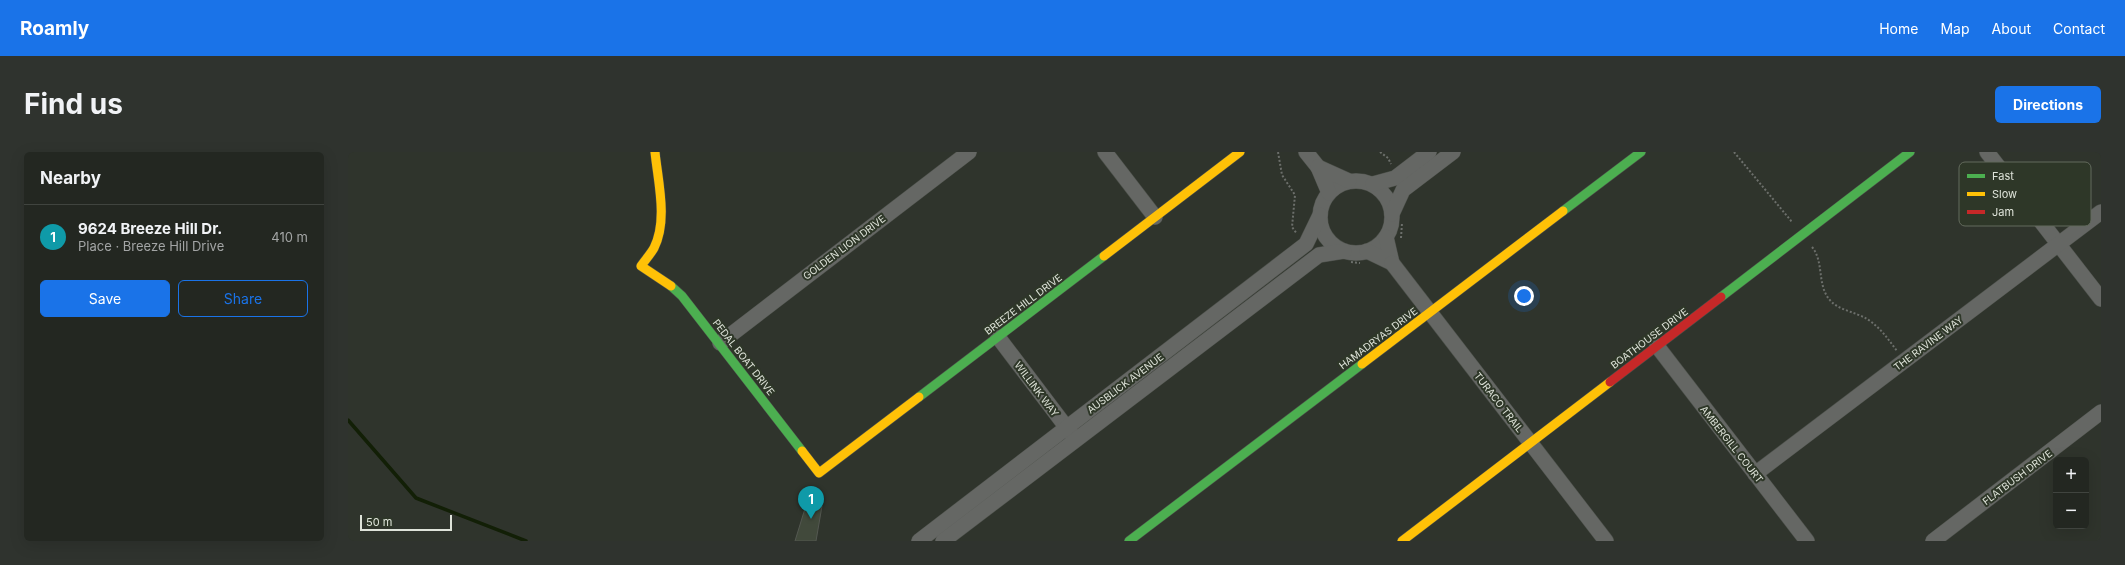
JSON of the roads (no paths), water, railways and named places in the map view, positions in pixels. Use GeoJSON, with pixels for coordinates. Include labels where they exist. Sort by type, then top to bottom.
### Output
{"type":"FeatureCollection","features":[{"type":"Feature","properties":{"kind":"street","name":"PEDAL BOAT DRIVE"},"geometry":{"type":"LineString","coordinates":[[655,152],[661,209],[660,223],[654,246],[641,266],[662,279],[682,296],[720,343],[819,473]]}},
{"type":"Feature","properties":{"kind":"street","name":"GOLDEN LION DRIVE"},"geometry":{"type":"LineString","coordinates":[[720,343],[969,152]]}},
{"type":"Feature","properties":{"kind":"street"},"geometry":{"type":"LineString","coordinates":[[1105,152],[1155,217]]}},
{"type":"Feature","properties":{"kind":"street","name":"BREEZE HILL DRIVE"},"geometry":{"type":"LineString","coordinates":[[819,473],[1240,152]]}},
{"type":"Feature","properties":{"kind":"street"},"geometry":{"type":"LineString","coordinates":[[1306,152],[1318,167],[1329,193]]}},
{"type":"Feature","properties":{"kind":"street"},"geometry":{"type":"LineString","coordinates":[[1373,184],[1395,178],[1429,152]]}},
{"type":"Feature","properties":{"kind":"street"},"geometry":{"type":"LineString","coordinates":[[1349,181],[1338,186],[1329,193],[1323,203],[1320,215],[1321,226],[1326,237],[1334,246],[1344,251],[1356,253],[1367,251],[1378,246],[1386,237],[1398,216],[1404,190],[1453,152]]}},
{"type":"Feature","properties":{"kind":"street","name":"HAMADRYAS DRIVE"},"geometry":{"type":"LineString","coordinates":[[1130,541],[1640,152]]}},
{"type":"Feature","properties":{"kind":"street","name":"BOATHOUSE DRIVE"},"geometry":{"type":"LineString","coordinates":[[1402,541],[1910,152]]}},
{"type":"Feature","properties":{"kind":"street"},"geometry":{"type":"LineString","coordinates":[[1987,152],[1995,162]]}},
{"type":"Feature","properties":{"kind":"street"},"geometry":{"type":"LineString","coordinates":[[1318,167],[1349,181],[1361,181],[1373,184],[1382,192],[1398,216]]}},
{"type":"Feature","properties":{"kind":"street","name":"THE RAVINE WAY"},"geometry":{"type":"LineString","coordinates":[[2091,220],[2101,212]]}},
{"type":"Feature","properties":{"kind":"street","name":"AUSBLICK AVENUE"},"geometry":{"type":"LineString","coordinates":[[919,541],[1306,244],[1320,215]]}},
{"type":"Feature","properties":{"kind":"street"},"geometry":{"type":"LineString","coordinates":[[2044,226],[2101,299]]}},
{"type":"Feature","properties":{"kind":"street","name":"THE RAVINE WAY"},"geometry":{"type":"LineString","coordinates":[[1755,474],[2083,226]]}},
{"type":"Feature","properties":{"kind":"street","name":"TURACO TRAIL"},"geometry":{"type":"LineString","coordinates":[[1386,237],[1392,263],[1606,541]]}},
{"type":"Feature","properties":{"kind":"street","name":"AUSBLICK AVENUE"},"geometry":{"type":"LineString","coordinates":[[944,541],[1319,255],[1344,251]]}},
{"type":"Feature","properties":{"kind":"street","name":"TURACO TRAIL"},"geometry":{"type":"LineString","coordinates":[[1367,251],[1392,263]]}},
{"type":"Feature","properties":{"kind":"street","name":"WILLINK WAY"},"geometry":{"type":"LineString","coordinates":[[998,338],[1076,440]]}},
{"type":"Feature","properties":{"kind":"street","name":"AMBERGILL COURT"},"geometry":{"type":"LineString","coordinates":[[1657,346],[1807,541]]}},
{"type":"Feature","properties":{"kind":"street","name":"FLATBUSH DRIVE"},"geometry":{"type":"LineString","coordinates":[[1933,541],[2101,412]]}},
{"type":"Feature","properties":{"kind":"waterway"},"geometry":{"type":"LineString","coordinates":[[348,420],[416,498],[526,541]]}},
{"type":"Feature","properties":{"kind":"place","name":"9624 Breeze Hill Dr."},"geometry":{"type":"Point","coordinates":[811,519]}}]}
